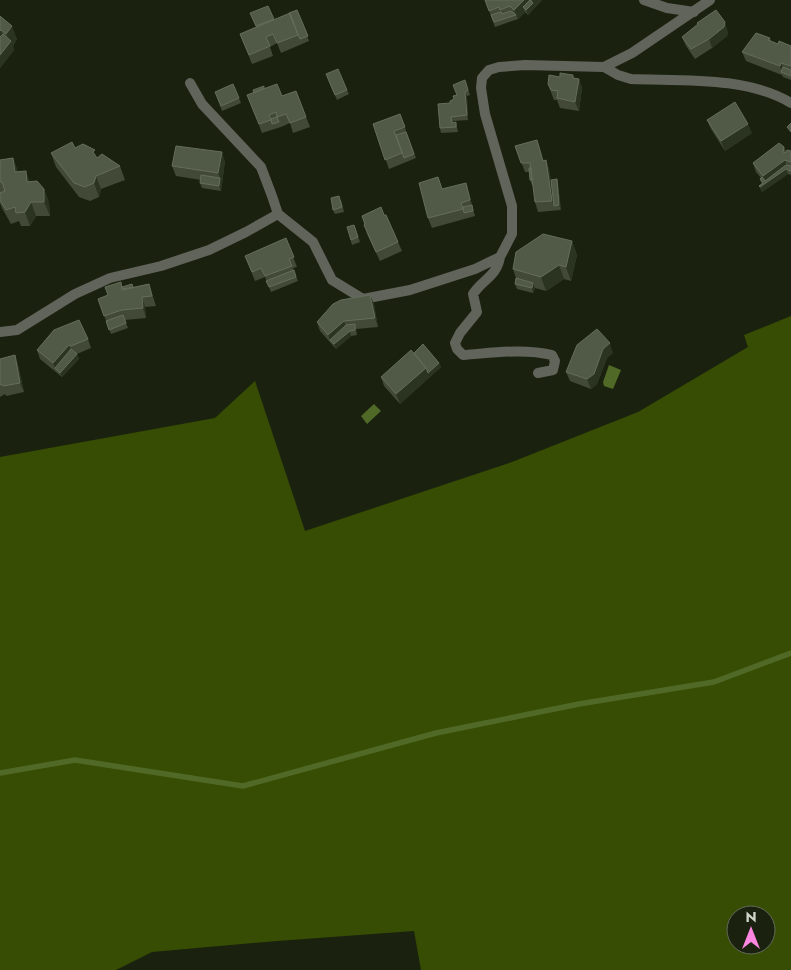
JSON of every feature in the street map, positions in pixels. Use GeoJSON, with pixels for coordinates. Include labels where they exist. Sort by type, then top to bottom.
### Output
{"type":"FeatureCollection","features":[{"type":"Feature","properties":{"kind":"street"},"geometry":{"type":"LineString","coordinates":[[644,0],[667,8],[694,12]]}},
{"type":"Feature","properties":{"kind":"street"},"geometry":{"type":"LineString","coordinates":[[538,372],[553,370],[555,361],[552,355],[509,352],[463,355],[457,349],[455,343],[460,333],[477,312],[473,294],[478,286],[491,276],[499,266],[500,257],[512,234],[512,206],[485,114],[481,88],[482,78],[489,70],[500,67],[525,65],[604,67],[632,53],[710,0]]}},
{"type":"Feature","properties":{"kind":"street"},"geometry":{"type":"LineString","coordinates":[[604,67],[618,75],[631,79],[744,85],[764,90],[791,103]]}},
{"type":"Feature","properties":{"kind":"street"},"geometry":{"type":"LineString","coordinates":[[190,83],[202,104],[261,167],[278,214],[313,242],[332,280],[363,299],[410,290],[475,269],[500,257]]}},
{"type":"Feature","properties":{"kind":"street"},"geometry":{"type":"LineString","coordinates":[[0,332],[17,330],[75,294],[110,278],[161,266],[209,250],[278,214]]}},
{"type":"Feature","properties":{"kind":"shaded area"},"geometry":{"type":"Polygon","coordinates":[[[791,316],[791,970],[421,970],[414,931],[152,952],[116,970],[0,970],[0,457],[215,418],[255,381],[305,531],[512,462],[638,412],[748,347],[744,335],[791,316]]]}},
{"type":"Feature","properties":{"kind":"shaded area"},"geometry":{"type":"Polygon","coordinates":[[[609,365],[621,370],[613,389],[604,386],[603,382],[609,365]]]}},
{"type":"Feature","properties":{"kind":"shaded area"},"geometry":{"type":"Polygon","coordinates":[[[374,404],[381,411],[367,424],[361,416],[374,404]]]}},
{"type":"Feature","properties":{"kind":"building"},"geometry":{"type":"Polygon","coordinates":[[[485,0],[524,0],[514,10],[510,6],[500,10],[499,7],[489,11],[485,0]]]}},
{"type":"Feature","properties":{"kind":"building"},"geometry":{"type":"Polygon","coordinates":[[[530,0],[533,3],[526,10],[523,7],[530,0]]]}},
{"type":"Feature","properties":{"kind":"building"},"geometry":{"type":"Polygon","coordinates":[[[268,6],[274,19],[256,26],[250,13],[268,6]]]}},
{"type":"Feature","properties":{"kind":"building"},"geometry":{"type":"Polygon","coordinates":[[[297,10],[308,36],[300,39],[289,13],[297,10]]]}},
{"type":"Feature","properties":{"kind":"building"},"geometry":{"type":"Polygon","coordinates":[[[716,10],[725,22],[724,27],[709,39],[691,49],[682,37],[697,23],[716,10]]]}},
{"type":"Feature","properties":{"kind":"building"},"geometry":{"type":"Polygon","coordinates":[[[511,11],[516,15],[494,22],[491,15],[501,12],[502,14],[511,11]]]}},
{"type":"Feature","properties":{"kind":"building"},"geometry":{"type":"Polygon","coordinates":[[[290,13],[298,35],[277,43],[273,34],[266,37],[270,46],[249,55],[240,34],[290,13]]]}},
{"type":"Feature","properties":{"kind":"building"},"geometry":{"type":"Polygon","coordinates":[[[0,16],[12,26],[6,34],[0,31],[0,16]]]}},
{"type":"Feature","properties":{"kind":"building"},"geometry":{"type":"Polygon","coordinates":[[[756,33],[770,38],[768,40],[778,44],[779,41],[791,46],[791,66],[781,63],[780,66],[742,52],[756,33]]]}},
{"type":"Feature","properties":{"kind":"building"},"geometry":{"type":"Polygon","coordinates":[[[3,34],[11,41],[0,55],[0,37],[3,34]]]}},
{"type":"Feature","properties":{"kind":"building"},"geometry":{"type":"Polygon","coordinates":[[[783,67],[791,70],[791,76],[781,72],[783,67]]]}},
{"type":"Feature","properties":{"kind":"building"},"geometry":{"type":"Polygon","coordinates":[[[338,69],[347,90],[335,95],[326,74],[338,69]]]}},
{"type":"Feature","properties":{"kind":"building"},"geometry":{"type":"Polygon","coordinates":[[[560,73],[573,75],[573,78],[579,79],[575,102],[557,98],[558,91],[551,90],[548,84],[549,75],[560,77],[560,73]]]}},
{"type":"Feature","properties":{"kind":"building"},"geometry":{"type":"Polygon","coordinates":[[[465,80],[468,90],[465,92],[467,115],[451,117],[452,123],[456,122],[456,127],[440,128],[438,104],[450,103],[454,99],[453,96],[457,95],[453,85],[465,80]]]}},
{"type":"Feature","properties":{"kind":"building"},"geometry":{"type":"Polygon","coordinates":[[[233,84],[239,98],[221,106],[215,92],[233,84]]]}},
{"type":"Feature","properties":{"kind":"building"},"geometry":{"type":"Polygon","coordinates":[[[277,84],[282,96],[296,91],[306,117],[290,123],[286,114],[277,117],[276,112],[269,115],[271,120],[259,124],[247,95],[277,84]]]}},
{"type":"Feature","properties":{"kind":"building"},"geometry":{"type":"Polygon","coordinates":[[[264,86],[264,88],[254,93],[253,90],[264,86]]]}},
{"type":"Feature","properties":{"kind":"building"},"geometry":{"type":"Polygon","coordinates":[[[735,102],[748,124],[721,141],[707,120],[735,102]]]}},
{"type":"Feature","properties":{"kind":"building"},"geometry":{"type":"Polygon","coordinates":[[[400,114],[405,127],[394,131],[402,153],[385,160],[373,124],[400,114]]]}},
{"type":"Feature","properties":{"kind":"building"},"geometry":{"type":"Polygon","coordinates":[[[277,117],[279,122],[272,124],[271,119],[277,117]]]}},
{"type":"Feature","properties":{"kind":"building"},"geometry":{"type":"Polygon","coordinates":[[[791,123],[791,132],[787,127],[791,123]]]}},
{"type":"Feature","properties":{"kind":"building"},"geometry":{"type":"Polygon","coordinates":[[[406,132],[414,154],[404,158],[396,135],[406,132]]]}},
{"type":"Feature","properties":{"kind":"building"},"geometry":{"type":"Polygon","coordinates":[[[537,140],[543,161],[546,160],[552,201],[535,202],[530,163],[521,163],[515,146],[537,140]]]}},
{"type":"Feature","properties":{"kind":"building"},"geometry":{"type":"Polygon","coordinates":[[[72,142],[75,148],[83,144],[95,150],[93,152],[97,158],[102,154],[120,166],[96,176],[94,183],[85,187],[74,183],[51,153],[72,142]]]}},
{"type":"Feature","properties":{"kind":"building"},"geometry":{"type":"Polygon","coordinates":[[[779,143],[784,147],[783,152],[791,151],[791,162],[785,160],[763,176],[753,163],[779,143]]]}},
{"type":"Feature","properties":{"kind":"building"},"geometry":{"type":"Polygon","coordinates":[[[176,146],[222,152],[218,173],[172,166],[176,146]]]}},
{"type":"Feature","properties":{"kind":"building"},"geometry":{"type":"Polygon","coordinates":[[[13,158],[15,172],[26,171],[27,182],[37,181],[44,189],[44,202],[31,202],[25,212],[16,213],[15,207],[6,210],[0,200],[0,193],[5,191],[2,182],[0,182],[0,160],[13,158]]]}},
{"type":"Feature","properties":{"kind":"building"},"geometry":{"type":"Polygon","coordinates":[[[786,165],[791,166],[791,171],[786,169],[759,186],[763,183],[760,179],[762,177],[765,181],[786,165]]]}},
{"type":"Feature","properties":{"kind":"building"},"geometry":{"type":"Polygon","coordinates":[[[529,168],[531,168],[532,180],[530,180],[529,168]]]}},
{"type":"Feature","properties":{"kind":"building"},"geometry":{"type":"Polygon","coordinates":[[[201,175],[220,178],[219,186],[200,183],[201,175]]]}},
{"type":"Feature","properties":{"kind":"building"},"geometry":{"type":"Polygon","coordinates":[[[438,177],[442,189],[466,183],[470,200],[461,203],[463,209],[428,218],[419,183],[438,177]]]}},
{"type":"Feature","properties":{"kind":"building"},"geometry":{"type":"Polygon","coordinates":[[[557,179],[559,205],[554,206],[551,180],[557,179]]]}},
{"type":"Feature","properties":{"kind":"building"},"geometry":{"type":"Polygon","coordinates":[[[339,196],[342,207],[333,210],[331,198],[339,196]]]}},
{"type":"Feature","properties":{"kind":"building"},"geometry":{"type":"Polygon","coordinates":[[[472,205],[473,211],[464,213],[463,207],[472,205]]]}},
{"type":"Feature","properties":{"kind":"building"},"geometry":{"type":"Polygon","coordinates":[[[381,207],[398,242],[376,252],[362,216],[381,207]]]}},
{"type":"Feature","properties":{"kind":"building"},"geometry":{"type":"Polygon","coordinates":[[[354,225],[358,237],[351,240],[347,227],[354,225]]]}},
{"type":"Feature","properties":{"kind":"building"},"geometry":{"type":"Polygon","coordinates":[[[543,234],[572,241],[566,267],[559,265],[541,277],[513,269],[516,252],[543,234]]]}},
{"type":"Feature","properties":{"kind":"building"},"geometry":{"type":"Polygon","coordinates":[[[286,238],[294,257],[289,259],[292,266],[265,276],[261,268],[252,272],[245,256],[286,238]]]}},
{"type":"Feature","properties":{"kind":"building"},"geometry":{"type":"Polygon","coordinates":[[[294,270],[296,277],[269,287],[266,281],[294,270]]]}},
{"type":"Feature","properties":{"kind":"building"},"geometry":{"type":"Polygon","coordinates":[[[516,278],[533,283],[532,288],[515,284],[516,278]]]}},
{"type":"Feature","properties":{"kind":"building"},"geometry":{"type":"Polygon","coordinates":[[[121,282],[122,290],[149,284],[152,296],[142,297],[143,308],[122,310],[104,316],[98,299],[108,295],[105,287],[121,282]]]}},
{"type":"Feature","properties":{"kind":"building"},"geometry":{"type":"Polygon","coordinates":[[[132,284],[133,287],[123,289],[122,287],[132,284]]]}},
{"type":"Feature","properties":{"kind":"building"},"geometry":{"type":"Polygon","coordinates":[[[370,295],[375,318],[344,321],[328,335],[317,322],[333,304],[341,300],[370,295]]]}},
{"type":"Feature","properties":{"kind":"building"},"geometry":{"type":"Polygon","coordinates":[[[123,315],[126,323],[109,330],[106,321],[123,315]]]}},
{"type":"Feature","properties":{"kind":"building"},"geometry":{"type":"Polygon","coordinates":[[[79,320],[88,339],[71,346],[69,345],[53,363],[37,350],[54,330],[79,320]]]}},
{"type":"Feature","properties":{"kind":"building"},"geometry":{"type":"Polygon","coordinates":[[[355,324],[355,330],[350,331],[334,344],[330,340],[346,325],[355,324]]]}},
{"type":"Feature","properties":{"kind":"building"},"geometry":{"type":"Polygon","coordinates":[[[597,329],[610,343],[603,349],[594,374],[587,379],[566,372],[577,345],[597,329]]]}},
{"type":"Feature","properties":{"kind":"building"},"geometry":{"type":"Polygon","coordinates":[[[423,344],[439,363],[428,373],[414,353],[423,344]]]}},
{"type":"Feature","properties":{"kind":"building"},"geometry":{"type":"Polygon","coordinates":[[[71,349],[77,354],[60,373],[55,368],[71,349]]]}},
{"type":"Feature","properties":{"kind":"building"},"geometry":{"type":"Polygon","coordinates":[[[411,350],[426,368],[396,394],[381,377],[411,350]]]}},
{"type":"Feature","properties":{"kind":"building"},"geometry":{"type":"Polygon","coordinates":[[[15,355],[20,383],[0,385],[0,359],[15,355]]]}},
{"type":"Feature","properties":{"kind":"waterway"},"geometry":{"type":"LineString","coordinates":[[0,773],[75,760],[243,786],[436,733],[579,704],[714,682],[791,653]]}}]}
